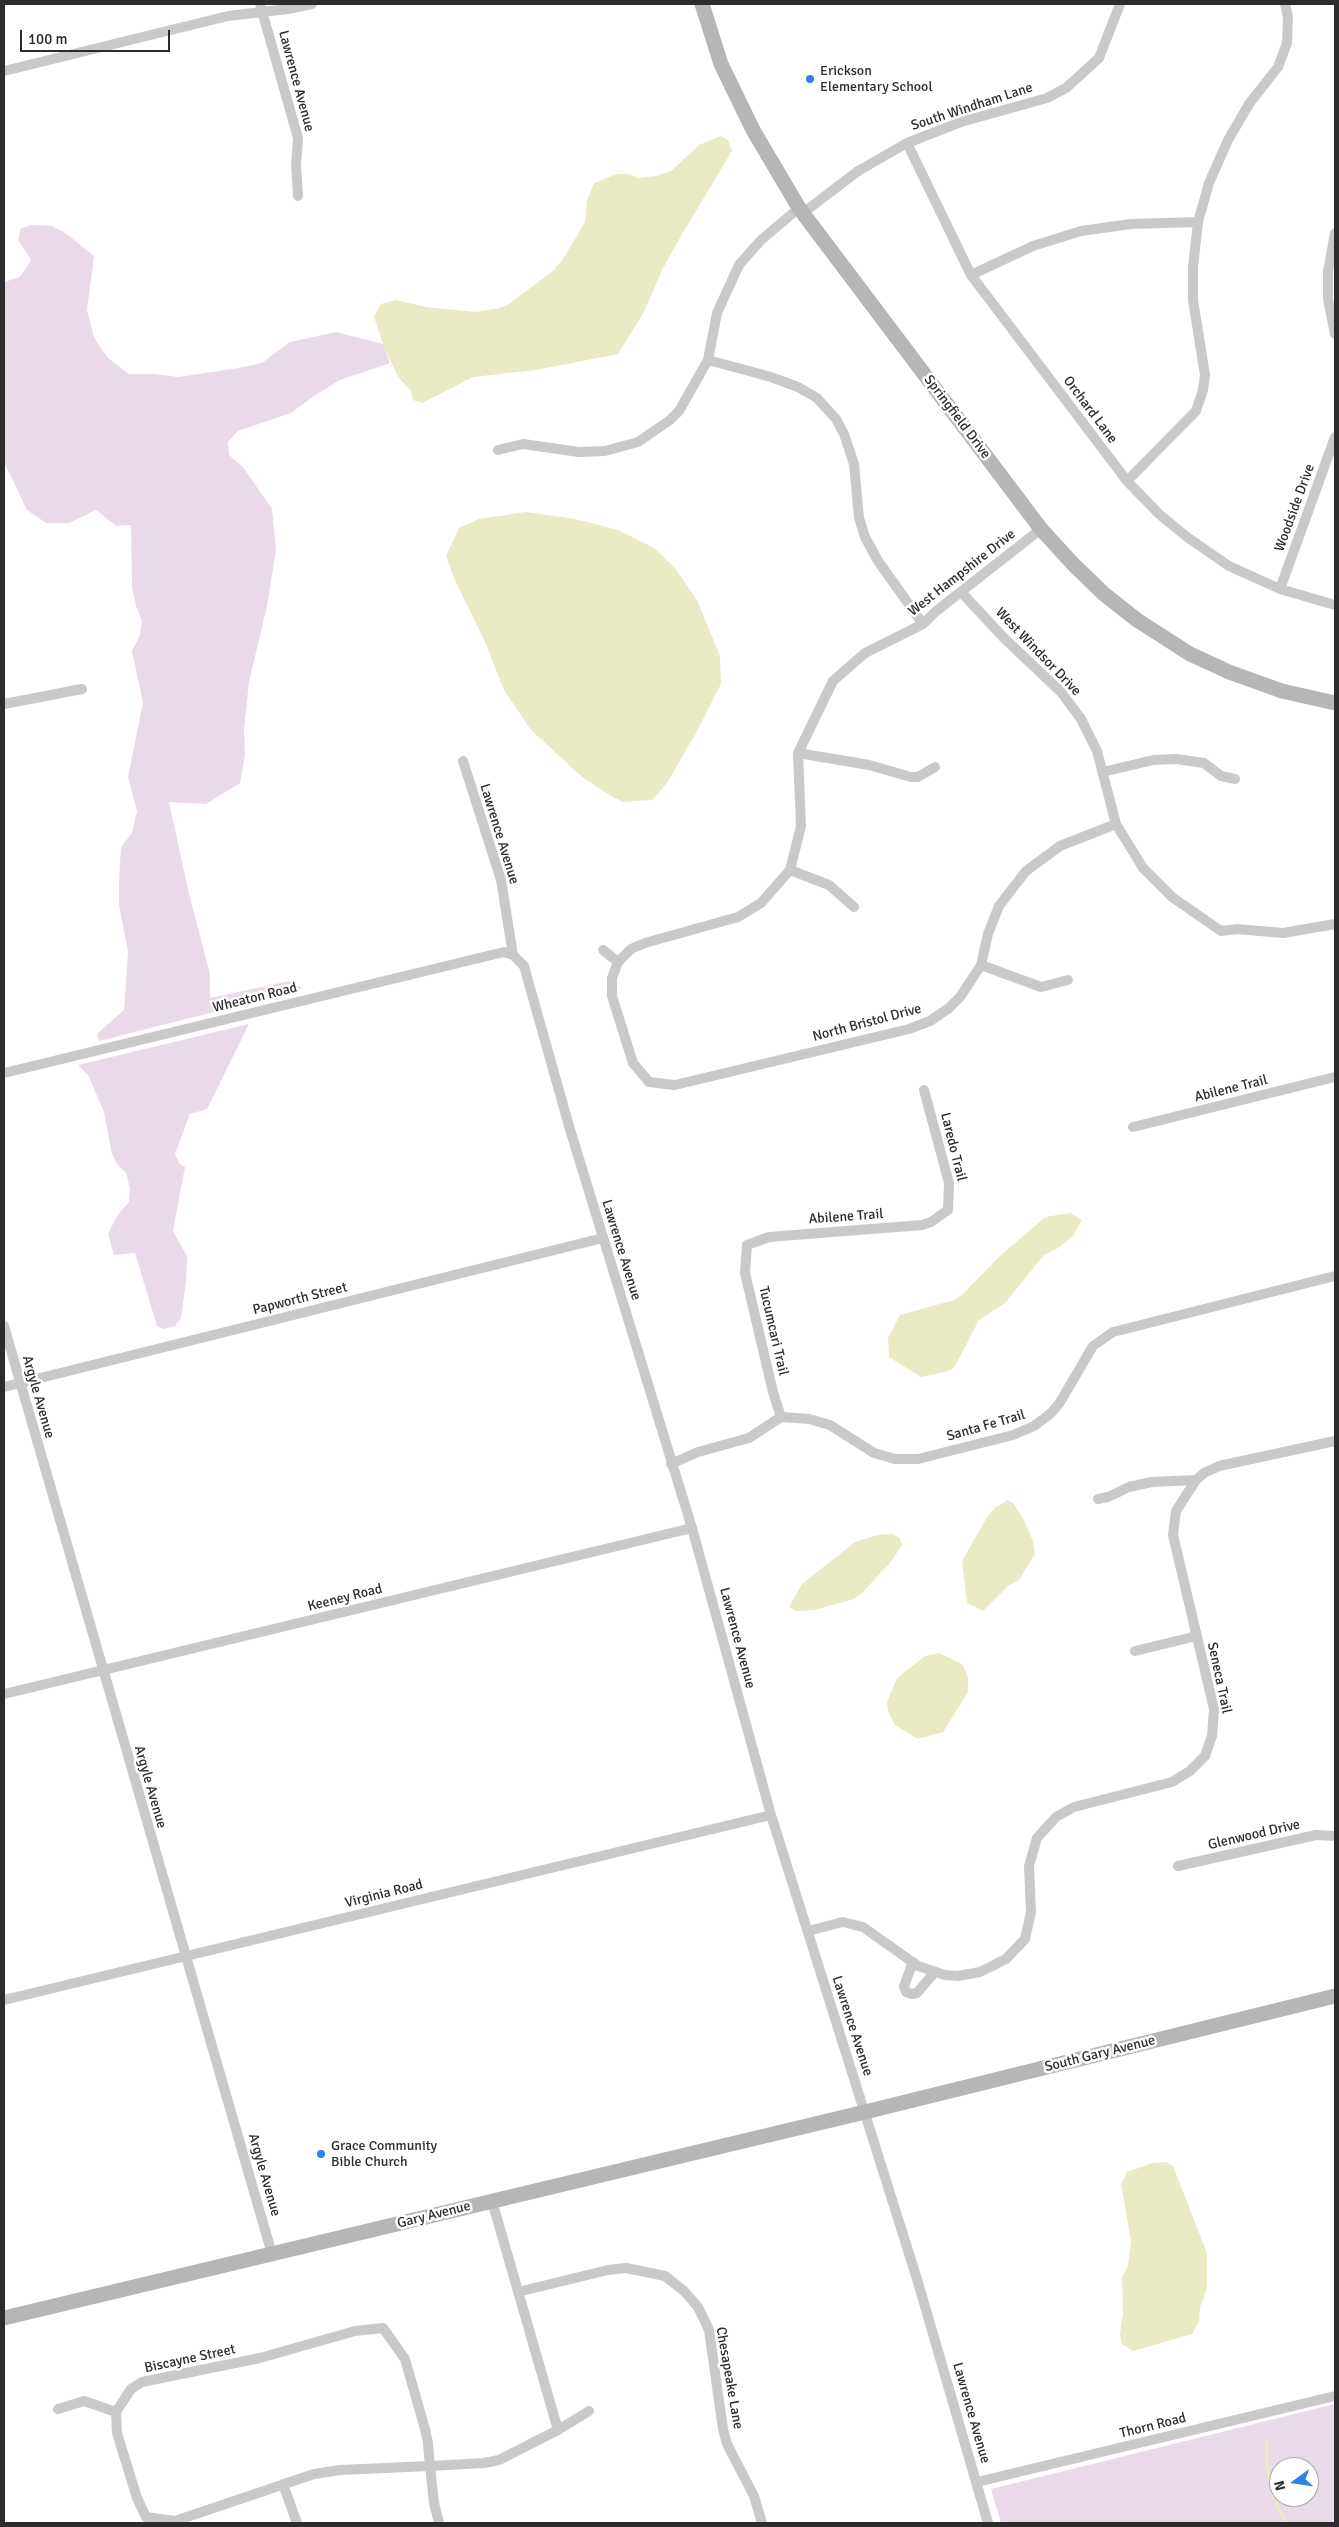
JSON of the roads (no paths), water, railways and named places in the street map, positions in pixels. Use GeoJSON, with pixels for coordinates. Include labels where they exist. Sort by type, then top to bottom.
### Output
{"type":"FeatureCollection","features":[{"type":"Feature","properties":{"kind":"main road","name":"Springfield Drive"},"geometry":{"type":"LineString","coordinates":[[702,4],[721,64],[762,146],[801,210],[1042,529],[1072,564],[1104,594],[1148,628],[1190,654],[1242,678],[1282,692],[1335,704]]}},
{"type":"Feature","properties":{"kind":"main road","name":"South Gary Avenue"},"geometry":{"type":"LineString","coordinates":[[865,2112],[1335,1996]]}},
{"type":"Feature","properties":{"kind":"main road","name":"Gary Avenue"},"geometry":{"type":"LineString","coordinates":[[4,2318],[865,2112]]}},
{"type":"Feature","properties":{"kind":"street"},"geometry":{"type":"LineString","coordinates":[[4,71],[262,8],[312,4]]}},
{"type":"Feature","properties":{"kind":"street","name":"South Windham Lane"},"geometry":{"type":"LineString","coordinates":[[498,450],[524,444],[590,452],[614,450],[638,442],[656,432],[679,411],[708,360],[717,313],[739,265],[761,240],[858,171],[907,143],[961,122],[1047,98],[1066,88],[1099,58],[1120,4]]}},
{"type":"Feature","properties":{"kind":"street"},"geometry":{"type":"LineString","coordinates":[[1127,481],[1196,411],[1203,390],[1204,375],[1193,300],[1193,267],[1198,222],[1209,183],[1228,140],[1245,110],[1278,67],[1287,43],[1289,30],[1284,4]]}},
{"type":"Feature","properties":{"kind":"street","name":"Lawrence Avenue"},"geometry":{"type":"LineString","coordinates":[[262,8],[298,138],[296,165],[298,196]]}},
{"type":"Feature","properties":{"kind":"street","name":"Orchard Lane"},"geometry":{"type":"LineString","coordinates":[[907,143],[972,275],[1127,481],[1159,514],[1187,537],[1230,566],[1280,589],[1335,605]]}},
{"type":"Feature","properties":{"kind":"street"},"geometry":{"type":"LineString","coordinates":[[972,275],[1033,246],[1081,232],[1131,224],[1198,222]]}},
{"type":"Feature","properties":{"kind":"street"},"geometry":{"type":"LineString","coordinates":[[1335,233],[1328,272],[1328,299],[1335,334]]}},
{"type":"Feature","properties":{"kind":"street"},"geometry":{"type":"LineString","coordinates":[[708,360],[771,377],[798,387],[817,398],[836,419],[844,434],[854,464],[859,518],[865,537],[878,561],[923,624]]}},
{"type":"Feature","properties":{"kind":"street","name":"Woodside Drive"},"geometry":{"type":"LineString","coordinates":[[1280,589],[1330,466],[1335,437]]}},
{"type":"Feature","properties":{"kind":"street","name":"West Hampshire Drive"},"geometry":{"type":"LineString","coordinates":[[618,962],[631,949],[644,943],[738,917],[761,903],[790,870],[801,826],[798,754],[833,681],[843,670],[873,648],[923,624],[1042,529]]}},
{"type":"Feature","properties":{"kind":"street","name":"West Windsor Drive"},"geometry":{"type":"LineString","coordinates":[[961,592],[1004,638],[1060,692],[1089,734],[1103,772],[1116,824],[1143,868],[1157,884],[1221,931],[1237,929],[1283,933],[1335,924]]}},
{"type":"Feature","properties":{"kind":"street"},"geometry":{"type":"LineString","coordinates":[[4,704],[82,689]]}},
{"type":"Feature","properties":{"kind":"street"},"geometry":{"type":"LineString","coordinates":[[798,754],[869,765],[911,777],[918,776],[935,767]]}},
{"type":"Feature","properties":{"kind":"street"},"geometry":{"type":"LineString","coordinates":[[1103,772],[1153,760],[1176,759],[1204,763],[1221,776],[1235,779]]}},
{"type":"Feature","properties":{"kind":"street","name":"Lawrence Avenue"},"geometry":{"type":"LineString","coordinates":[[463,761],[500,880],[513,955],[524,966],[603,1238],[692,1528],[771,1814],[865,2112],[988,2523]]}},
{"type":"Feature","properties":{"kind":"street","name":"North Bristol Drive"},"geometry":{"type":"LineString","coordinates":[[618,962],[612,978],[612,996],[628,1052],[633,1063],[648,1082],[683,1084],[908,1029],[930,1021],[949,1008],[960,997],[980,965],[988,934],[999,906],[1026,871],[1060,846],[1116,824]]}},
{"type":"Feature","properties":{"kind":"street"},"geometry":{"type":"LineString","coordinates":[[790,870],[830,885],[854,907]]}},
{"type":"Feature","properties":{"kind":"street"},"geometry":{"type":"LineString","coordinates":[[602,950],[618,962]]}},
{"type":"Feature","properties":{"kind":"street","name":"Wheaton Road"},"geometry":{"type":"LineString","coordinates":[[4,1073],[504,952],[513,955]]}},
{"type":"Feature","properties":{"kind":"street"},"geometry":{"type":"LineString","coordinates":[[980,965],[1041,987],[1068,980]]}},
{"type":"Feature","properties":{"kind":"street","name":"Abilene Trail"},"geometry":{"type":"LineString","coordinates":[[1133,1127],[1335,1077]]}},
{"type":"Feature","properties":{"kind":"street","name":"Laredo Trail"},"geometry":{"type":"LineString","coordinates":[[924,1090],[949,1182],[948,1210]]}},
{"type":"Feature","properties":{"kind":"street","name":"Abilene Trail"},"geometry":{"type":"LineString","coordinates":[[747,1250],[747,1245],[769,1236],[922,1225],[932,1222],[948,1210]]}},
{"type":"Feature","properties":{"kind":"street","name":"Papworth Street"},"geometry":{"type":"LineString","coordinates":[[4,1387],[603,1238]]}},
{"type":"Feature","properties":{"kind":"street","name":"Tucumcari Trail"},"geometry":{"type":"LineString","coordinates":[[747,1250],[745,1273],[773,1392],[781,1417]]}},
{"type":"Feature","properties":{"kind":"street","name":"Santa Fe Trail"},"geometry":{"type":"LineString","coordinates":[[781,1417],[809,1420],[830,1425],[874,1453],[894,1459],[918,1458],[1013,1435],[1034,1426],[1050,1414],[1059,1404],[1093,1346],[1113,1332],[1335,1276]]}},
{"type":"Feature","properties":{"kind":"street","name":"Argyle Avenue"},"geometry":{"type":"LineString","coordinates":[[4,1326],[184,1957],[272,2254]]}},
{"type":"Feature","properties":{"kind":"street"},"geometry":{"type":"LineString","coordinates":[[671,1464],[698,1452],[750,1438],[781,1417]]}},
{"type":"Feature","properties":{"kind":"street","name":"Seneca Trail"},"geometry":{"type":"LineString","coordinates":[[808,1931],[843,1922],[864,1926],[913,1962],[934,1972],[958,1976],[980,1972],[1002,1962],[1025,1939],[1031,1912],[1029,1866],[1036,1838],[1056,1817],[1074,1808],[1172,1782],[1190,1772],[1204,1756],[1212,1736],[1214,1708],[1173,1535],[1176,1511],[1196,1480],[1204,1473],[1219,1466],[1335,1441]]}},
{"type":"Feature","properties":{"kind":"street"},"geometry":{"type":"LineString","coordinates":[[1098,1499],[1108,1497],[1129,1486],[1152,1482],[1196,1480]]}},
{"type":"Feature","properties":{"kind":"street","name":"Keeney Road"},"geometry":{"type":"LineString","coordinates":[[4,1694],[692,1528]]}},
{"type":"Feature","properties":{"kind":"street"},"geometry":{"type":"LineString","coordinates":[[1135,1651],[1197,1636]]}},
{"type":"Feature","properties":{"kind":"street","name":"Virginia Road"},"geometry":{"type":"LineString","coordinates":[[4,2000],[771,1814]]}},
{"type":"Feature","properties":{"kind":"street","name":"Glenwood Drive"},"geometry":{"type":"LineString","coordinates":[[1178,1866],[1316,1835],[1335,1836]]}},
{"type":"Feature","properties":{"kind":"street"},"geometry":{"type":"LineString","coordinates":[[913,1962],[904,1986],[906,1992],[917,1993],[934,1972]]}},
{"type":"Feature","properties":{"kind":"street"},"geometry":{"type":"LineString","coordinates":[[492,2201],[558,2430]]}},
{"type":"Feature","properties":{"kind":"street","name":"Chesapeake Lane"},"geometry":{"type":"LineString","coordinates":[[518,2292],[608,2270],[626,2268],[665,2276],[684,2291],[698,2306],[709,2330],[722,2429],[754,2496],[762,2523]]}},
{"type":"Feature","properties":{"kind":"street","name":"Biscayne Street"},"geometry":{"type":"LineString","coordinates":[[116,2412],[131,2390],[142,2382],[260,2358],[355,2331],[383,2328],[401,2350],[405,2359],[425,2429],[430,2466]]}},
{"type":"Feature","properties":{"kind":"street","name":"Thorn Road"},"geometry":{"type":"LineString","coordinates":[[977,2482],[1335,2396]]}},
{"type":"Feature","properties":{"kind":"street"},"geometry":{"type":"LineString","coordinates":[[58,2409],[84,2401],[116,2412],[117,2433],[137,2498],[146,2517],[175,2521],[188,2519],[283,2484],[332,2471],[484,2463],[499,2460],[558,2430],[589,2411]]}},
{"type":"Feature","properties":{"kind":"street"},"geometry":{"type":"LineString","coordinates":[[430,2466],[434,2503],[439,2523]]}},
{"type":"Feature","properties":{"kind":"street"},"geometry":{"type":"LineString","coordinates":[[283,2484],[297,2523]]}},
{"type":"Feature","properties":{"kind":"waterway"},"geometry":{"type":"LineString","coordinates":[[1267,2440],[1267,2467],[1273,2496],[1286,2523]]}},
{"type":"Feature","properties":{"kind":"place","name":"Erickson Elementary School"},"geometry":{"type":"Point","coordinates":[810,79]}},
{"type":"Feature","properties":{"kind":"place","name":"Grace Community Bible Church"},"geometry":{"type":"Point","coordinates":[321,2154]}}]}
